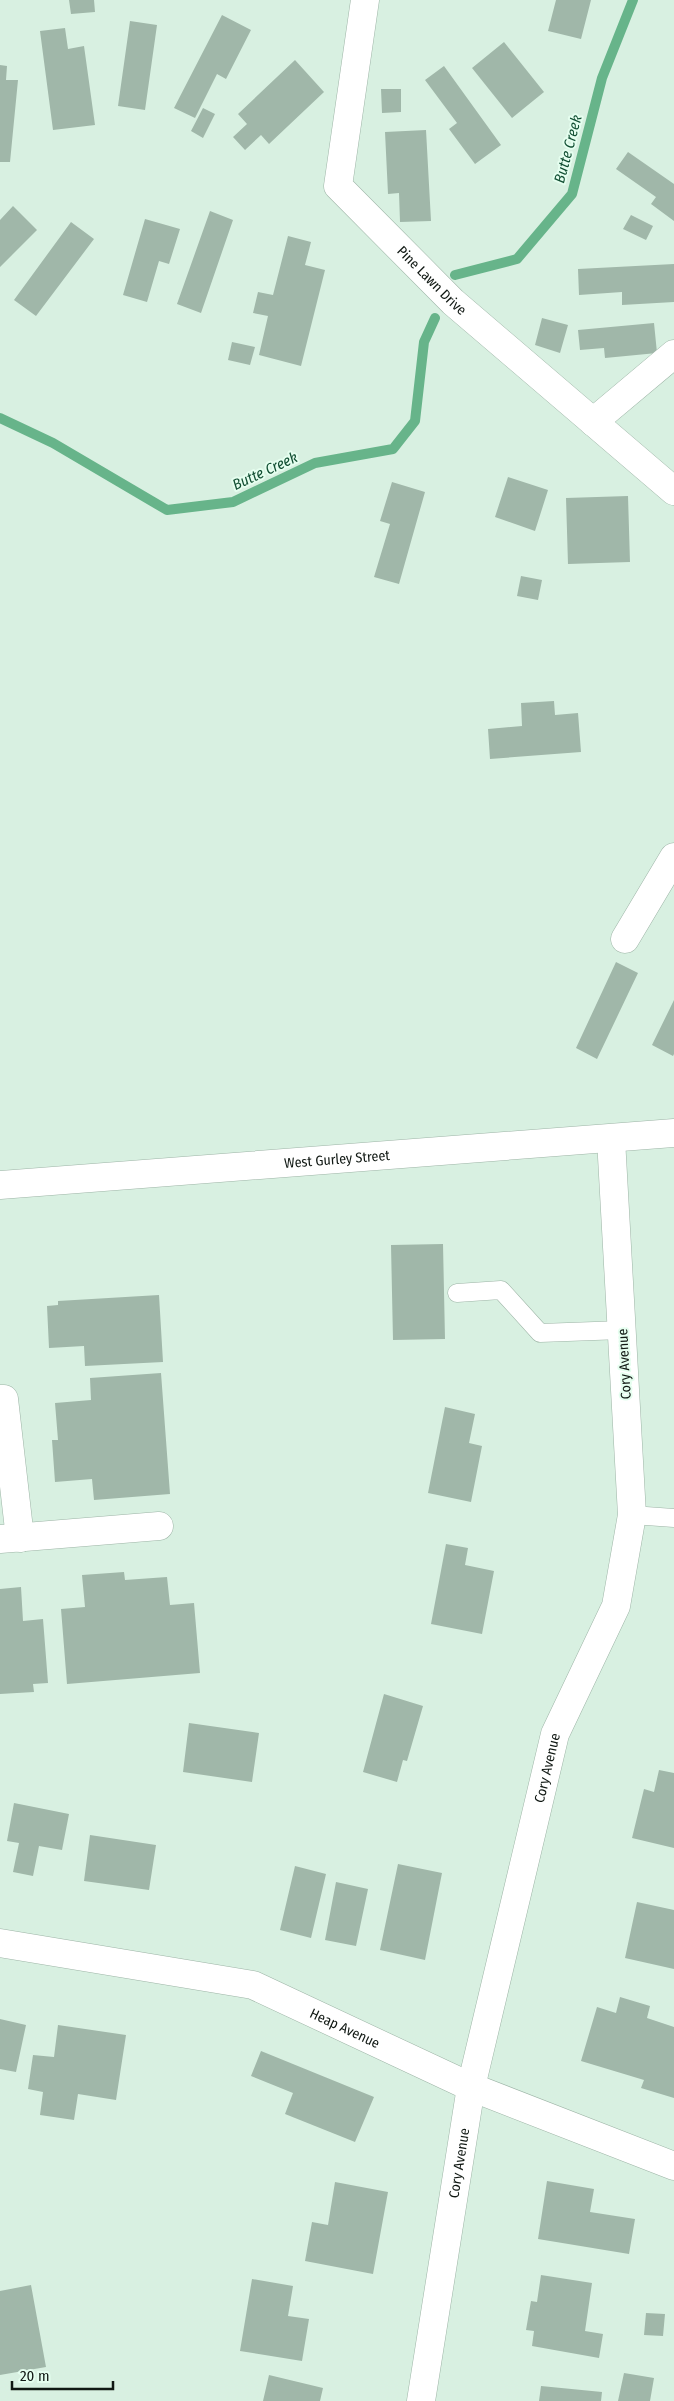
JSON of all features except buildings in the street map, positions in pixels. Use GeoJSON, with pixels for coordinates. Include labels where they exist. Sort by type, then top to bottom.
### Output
{"type":"FeatureCollection","features":[{"type":"Feature","properties":{"kind":"street","name":"Pine Lawn Drive"},"geometry":{"type":"LineString","coordinates":[[365,0],[338,186],[453,302],[674,491]]}},
{"type":"Feature","properties":{"kind":"street"},"geometry":{"type":"LineString","coordinates":[[594,422],[674,354]]}},
{"type":"Feature","properties":{"kind":"street"},"geometry":{"type":"LineString","coordinates":[[625,940],[674,857]]}},
{"type":"Feature","properties":{"kind":"street","name":"West Gurley Street"},"geometry":{"type":"LineString","coordinates":[[0,1184],[674,1133]]}},
{"type":"Feature","properties":{"kind":"street","name":"Cory Avenue"},"geometry":{"type":"LineString","coordinates":[[421,2401],[470,2087],[555,1734],[616,1606],[632,1515],[611,1139]]}},
{"type":"Feature","properties":{"kind":"street"},"geometry":{"type":"LineString","coordinates":[[0,1399],[4,1399],[10,1538],[159,1526]]}},
{"type":"Feature","properties":{"kind":"street","name":"Heap Avenue"},"geometry":{"type":"LineString","coordinates":[[0,1943],[253,1985],[470,2087],[674,2166]]}},
{"type":"Feature","properties":{"kind":"lane"},"geometry":{"type":"LineString","coordinates":[[457,1293],[502,1290],[540,1333],[622,1330]]}},
{"type":"Feature","properties":{"kind":"lane"},"geometry":{"type":"LineString","coordinates":[[632,1515],[674,1518]]}},
{"type":"Feature","properties":{"kind":"waterway","name":"Butte Creek"},"geometry":{"type":"LineString","coordinates":[[455,275],[517,259],[572,194],[602,78],[633,0]]}},
{"type":"Feature","properties":{"kind":"waterway","name":"Butte Creek"},"geometry":{"type":"LineString","coordinates":[[0,418],[53,443],[167,510],[233,502],[315,463],[393,449],[415,421],[424,342],[435,318]]}}]}
